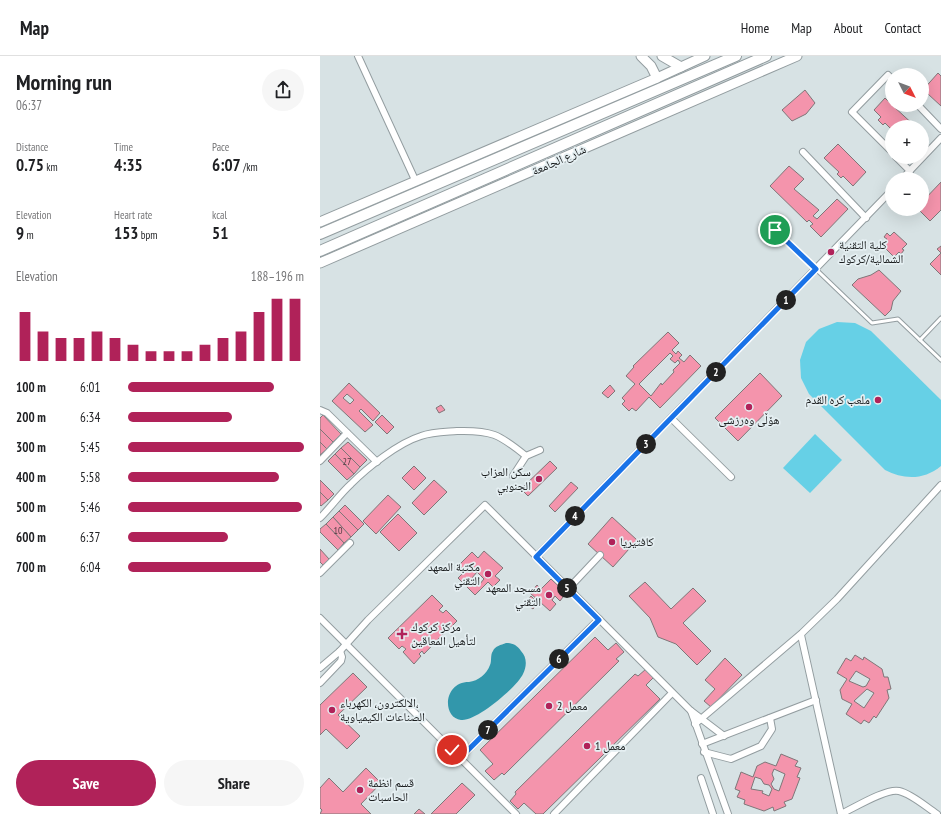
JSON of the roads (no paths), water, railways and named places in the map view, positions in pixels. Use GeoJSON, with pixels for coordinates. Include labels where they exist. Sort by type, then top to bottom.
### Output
{"type":"FeatureCollection","features":[{"type":"Feature","properties":{"kind":"main road"},"geometry":{"type":"LineString","coordinates":[[320,234],[736,56]]}},
{"type":"Feature","properties":{"kind":"main road"},"geometry":{"type":"LineString","coordinates":[[320,251],[766,56]]}},
{"type":"Feature","properties":{"kind":"street"},"geometry":{"type":"LineString","coordinates":[[358,56],[416,182]]}},
{"type":"Feature","properties":{"kind":"street"},"geometry":{"type":"LineString","coordinates":[[641,56],[648,63],[657,78]]}},
{"type":"Feature","properties":{"kind":"street"},"geometry":{"type":"LineString","coordinates":[[648,63],[655,56]]}},
{"type":"Feature","properties":{"kind":"street"},"geometry":{"type":"LineString","coordinates":[[662,56],[681,67]]}},
{"type":"Feature","properties":{"kind":"street"},"geometry":{"type":"LineString","coordinates":[[320,222],[657,78],[703,56]]}},
{"type":"Feature","properties":{"kind":"street","name":"شارع الجامعة"},"geometry":{"type":"LineString","coordinates":[[320,263],[797,56]]}},
{"type":"Feature","properties":{"kind":"street"},"geometry":{"type":"LineString","coordinates":[[885,78],[852,112],[885,145]]}},
{"type":"Feature","properties":{"kind":"street"},"geometry":{"type":"LineString","coordinates":[[925,112],[941,129]]}},
{"type":"Feature","properties":{"kind":"street"},"geometry":{"type":"LineString","coordinates":[[904,164],[910,170],[941,138]]}},
{"type":"Feature","properties":{"kind":"street"},"geometry":{"type":"LineString","coordinates":[[803,152],[866,218]]}},
{"type":"Feature","properties":{"kind":"street"},"geometry":{"type":"LineString","coordinates":[[536,557],[885,198]]}},
{"type":"Feature","properties":{"kind":"street"},"geometry":{"type":"LineString","coordinates":[[320,410],[327,413],[377,462]]}},
{"type":"Feature","properties":{"kind":"street"},"geometry":{"type":"LineString","coordinates":[[671,418],[731,477]]}},
{"type":"Feature","properties":{"kind":"street"},"geometry":{"type":"LineString","coordinates":[[320,518],[350,484],[377,462],[420,436],[443,432],[479,431],[495,434],[526,456]]}},
{"type":"Feature","properties":{"kind":"street"},"geometry":{"type":"LineString","coordinates":[[320,461],[348,433]]}},
{"type":"Feature","properties":{"kind":"street"},"geometry":{"type":"LineString","coordinates":[[513,476],[526,456],[540,450]]}},
{"type":"Feature","properties":{"kind":"street"},"geometry":{"type":"LineString","coordinates":[[695,724],[801,635],[837,599],[941,485]]}},
{"type":"Feature","properties":{"kind":"street"},"geometry":{"type":"LineString","coordinates":[[320,668],[340,651],[345,643],[485,505],[691,711],[724,736]]}},
{"type":"Feature","properties":{"kind":"street"},"geometry":{"type":"LineString","coordinates":[[320,573],[350,543]]}},
{"type":"Feature","properties":{"kind":"street"},"geometry":{"type":"LineString","coordinates":[[568,589],[600,555]]}},
{"type":"Feature","properties":{"kind":"street"},"geometry":{"type":"LineString","coordinates":[[320,618],[516,814]]}},
{"type":"Feature","properties":{"kind":"street"},"geometry":{"type":"LineString","coordinates":[[460,758],[599,620]]}},
{"type":"Feature","properties":{"kind":"street"},"geometry":{"type":"LineString","coordinates":[[801,635],[841,814],[886,793],[896,791],[907,794],[937,814]]}},
{"type":"Feature","properties":{"kind":"street"},"geometry":{"type":"LineString","coordinates":[[320,683],[341,661],[342,657],[340,651]]}},
{"type":"Feature","properties":{"kind":"street"},"geometry":{"type":"LineString","coordinates":[[554,814],[672,692]]}},
{"type":"Feature","properties":{"kind":"street"},"geometry":{"type":"LineString","coordinates":[[702,744],[816,700]]}},
{"type":"Feature","properties":{"kind":"street"},"geometry":{"type":"LineString","coordinates":[[691,711],[704,752],[728,814]]}},
{"type":"Feature","properties":{"kind":"street"},"geometry":{"type":"LineString","coordinates":[[704,752],[731,759],[761,746],[772,728],[770,718]]}},
{"type":"Feature","properties":{"kind":"street"},"geometry":{"type":"LineString","coordinates":[[701,778],[714,814]]}},
{"type":"Feature","properties":{"kind":"lane"},"geometry":{"type":"LineString","coordinates":[[775,230],[872,323],[898,319],[941,360]]}},
{"type":"Feature","properties":{"kind":"lane"},"geometry":{"type":"LineString","coordinates":[[920,340],[941,318]]}},
{"type":"Feature","properties":{"kind":"place","name":"كلية التقنية الشمالية/كركوك"},"geometry":{"type":"Point","coordinates":[831,252]}},
{"type":"Feature","properties":{"kind":"place","name":"ملعب كره القدم"},"geometry":{"type":"Point","coordinates":[878,400]}},
{"type":"Feature","properties":{"kind":"place","name":"هۆڵی وەرزشی"},"geometry":{"type":"Point","coordinates":[749,407]}},
{"type":"Feature","properties":{"kind":"place","name":"سكن العزاب الجنوبي"},"geometry":{"type":"Point","coordinates":[539,479]}},
{"type":"Feature","properties":{"kind":"place","name":"کافتیریا"},"geometry":{"type":"Point","coordinates":[612,542]}},
{"type":"Feature","properties":{"kind":"place","name":"مكتبة المعهد التقني"},"geometry":{"type":"Point","coordinates":[488,574]}},
{"type":"Feature","properties":{"kind":"place","name":"مسجد المعهد التقني"},"geometry":{"type":"Point","coordinates":[549,595]}},
{"type":"Feature","properties":{"kind":"place","name":"مركز كركوك لتأهيل المعاقين"},"geometry":{"type":"Point","coordinates":[402,634]}},
{"type":"Feature","properties":{"kind":"place","name":"معمل 2"},"geometry":{"type":"Point","coordinates":[549,706]}},
{"type":"Feature","properties":{"kind":"place","name":"الالكترون، الكهرباء، الصناعات الكيمياوية"},"geometry":{"type":"Point","coordinates":[332,710]}},
{"type":"Feature","properties":{"kind":"place","name":"معمل 1"},"geometry":{"type":"Point","coordinates":[587,746]}},
{"type":"Feature","properties":{"kind":"place","name":"قسم انظمة الحاسبات"},"geometry":{"type":"Point","coordinates":[360,790]}}]}
